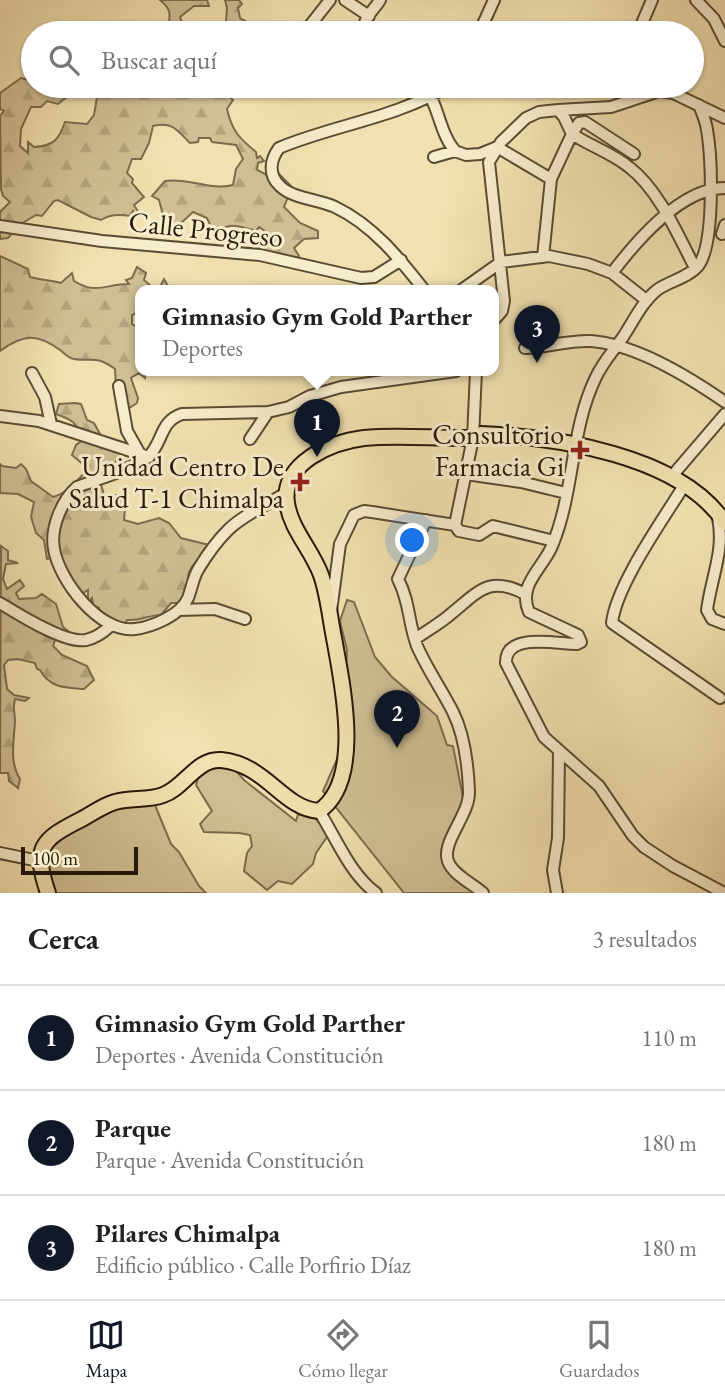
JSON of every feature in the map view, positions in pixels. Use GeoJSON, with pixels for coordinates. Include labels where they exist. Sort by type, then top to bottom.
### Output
{"type":"FeatureCollection","features":[{"type":"Feature","properties":{"kind":"main road"},"geometry":{"type":"LineString","coordinates":[[48,893],[39,861],[54,834],[114,802],[163,795],[181,785],[200,767],[216,760],[236,763],[258,772],[298,805],[309,810],[319,811],[329,803],[339,785],[346,746],[346,721],[322,576],[292,520],[286,493],[290,478],[302,464],[319,452],[366,438],[473,438],[481,434],[574,444],[672,476],[697,493],[721,517]]}},
{"type":"Feature","properties":{"kind":"street"},"geometry":{"type":"LineString","coordinates":[[313,21],[330,0]]}},
{"type":"Feature","properties":{"kind":"street"},"geometry":{"type":"LineString","coordinates":[[345,0],[369,16]]}},
{"type":"Feature","properties":{"kind":"street"},"geometry":{"type":"LineString","coordinates":[[366,21],[380,0]]}},
{"type":"Feature","properties":{"kind":"street"},"geometry":{"type":"LineString","coordinates":[[484,21],[494,0]]}},
{"type":"Feature","properties":{"kind":"street"},"geometry":{"type":"LineString","coordinates":[[642,21],[652,0]]}},
{"type":"Feature","properties":{"kind":"street"},"geometry":{"type":"LineString","coordinates":[[696,0],[720,21],[725,41]]}},
{"type":"Feature","properties":{"kind":"street","name":"Calle Progreso"},"geometry":{"type":"LineString","coordinates":[[411,98],[356,123],[279,148],[271,161],[273,176],[278,185],[291,193],[337,208],[358,221],[401,260],[420,285]]}},
{"type":"Feature","properties":{"kind":"street"},"geometry":{"type":"LineString","coordinates":[[431,98],[454,151]]}},
{"type":"Feature","properties":{"kind":"street"},"geometry":{"type":"LineString","coordinates":[[499,314],[504,307],[490,159],[526,118],[539,112],[611,107],[638,98]]}},
{"type":"Feature","properties":{"kind":"street"},"geometry":{"type":"LineString","coordinates":[[684,98],[725,118]]}},
{"type":"Feature","properties":{"kind":"street"},"geometry":{"type":"LineString","coordinates":[[699,105],[708,135],[710,188],[705,248],[695,268],[646,300],[597,375],[582,411],[574,444],[563,517],[554,541],[528,584],[527,608],[533,615],[581,638],[581,642],[521,642],[511,646],[505,657],[509,671],[544,737],[591,778],[633,836],[644,847],[673,866],[724,893]]}},
{"type":"Feature","properties":{"kind":"street"},"geometry":{"type":"LineString","coordinates":[[558,110],[572,134],[629,167],[640,178],[668,215],[695,268]]}},
{"type":"Feature","properties":{"kind":"street"},"geometry":{"type":"LineString","coordinates":[[543,257],[551,179],[579,123],[585,122],[635,154]]}},
{"type":"Feature","properties":{"kind":"street"},"geometry":{"type":"LineString","coordinates":[[434,157],[454,151],[466,155],[480,154],[498,147]]}},
{"type":"Feature","properties":{"kind":"street"},"geometry":{"type":"LineString","coordinates":[[498,147],[551,179]]}},
{"type":"Feature","properties":{"kind":"street"},"geometry":{"type":"LineString","coordinates":[[612,273],[633,246],[668,215],[695,195],[710,188],[725,188]]}},
{"type":"Feature","properties":{"kind":"street","name":"Calle Progreso"},"geometry":{"type":"LineString","coordinates":[[0,226],[127,244],[260,255],[361,278],[374,277],[401,260]]}},
{"type":"Feature","properties":{"kind":"street"},"geometry":{"type":"LineString","coordinates":[[468,285],[501,262],[543,257],[572,260],[612,273],[646,300]]}},
{"type":"Feature","properties":{"kind":"street"},"geometry":{"type":"LineString","coordinates":[[525,348],[549,347],[575,341],[601,342],[616,346],[679,373],[725,402]]}},
{"type":"Feature","properties":{"kind":"street"},"geometry":{"type":"LineString","coordinates":[[32,373],[45,397],[51,424]]}},
{"type":"Feature","properties":{"kind":"street"},"geometry":{"type":"LineString","coordinates":[[286,493],[229,529],[199,568],[186,601],[179,610],[149,626],[134,630],[110,626],[77,595],[55,553],[54,530],[67,499],[77,487],[133,466],[169,420],[182,414],[268,412],[341,387],[420,376]]}},
{"type":"Feature","properties":{"kind":"street"},"geometry":{"type":"LineString","coordinates":[[454,525],[473,438],[476,376]]}},
{"type":"Feature","properties":{"kind":"street"},"geometry":{"type":"LineString","coordinates":[[119,386],[127,431],[144,455]]}},
{"type":"Feature","properties":{"kind":"street"},"geometry":{"type":"LineString","coordinates":[[250,439],[268,412]]}},
{"type":"Feature","properties":{"kind":"street"},"geometry":{"type":"LineString","coordinates":[[672,476],[725,414]]}},
{"type":"Feature","properties":{"kind":"street"},"geometry":{"type":"LineString","coordinates":[[0,416],[51,424],[144,455]]}},
{"type":"Feature","properties":{"kind":"street"},"geometry":{"type":"LineString","coordinates":[[466,474],[521,482],[566,493]]}},
{"type":"Feature","properties":{"kind":"street"},"geometry":{"type":"LineString","coordinates":[[685,484],[644,551],[621,595],[612,621],[613,626],[656,652],[720,698]]}},
{"type":"Feature","properties":{"kind":"street"},"geometry":{"type":"LineString","coordinates":[[330,616],[340,544],[354,515],[364,511],[454,525],[459,531],[479,535],[493,526],[554,541]]}},
{"type":"Feature","properties":{"kind":"street"},"geometry":{"type":"LineString","coordinates":[[721,517],[722,545],[707,610],[712,619],[725,624]]}},
{"type":"Feature","properties":{"kind":"street"},"geometry":{"type":"LineString","coordinates":[[426,520],[398,576],[407,597],[415,639],[455,716],[465,755],[469,803],[449,844],[447,859],[452,868],[483,893]]}},
{"type":"Feature","properties":{"kind":"street"},"geometry":{"type":"LineString","coordinates":[[415,639],[486,586],[514,588],[526,594]]}},
{"type":"Feature","properties":{"kind":"street"},"geometry":{"type":"LineString","coordinates":[[0,603],[73,640],[86,640],[103,633],[110,626]]}},
{"type":"Feature","properties":{"kind":"street"},"geometry":{"type":"LineString","coordinates":[[179,610],[215,609],[245,619]]}},
{"type":"Feature","properties":{"kind":"street"},"geometry":{"type":"LineString","coordinates":[[557,893],[553,870],[558,831],[559,752]]}},
{"type":"Feature","properties":{"kind":"street"},"geometry":{"type":"LineString","coordinates":[[319,811],[351,864],[366,885],[376,893]]}},
{"type":"Feature","properties":{"kind":"street"},"geometry":{"type":"LineString","coordinates":[[0,853],[39,861]]}},
{"type":"Feature","properties":{"kind":"green space"},"geometry":{"type":"Polygon","coordinates":[[[160,0],[207,0],[209,6],[194,6],[180,17],[182,21],[169,21],[169,11],[160,0]]]}},
{"type":"Feature","properties":{"kind":"green space"},"geometry":{"type":"Polygon","coordinates":[[[225,0],[239,0],[242,4],[238,8],[240,18],[245,21],[226,21],[225,0]]]}},
{"type":"Feature","properties":{"kind":"green space"},"geometry":{"type":"Polygon","coordinates":[[[21,78],[21,98],[66,98],[58,104],[47,101],[41,107],[31,107],[21,129],[20,146],[28,153],[28,142],[34,147],[51,143],[58,138],[65,122],[87,124],[94,115],[97,98],[230,98],[233,100],[227,109],[234,129],[256,152],[257,158],[260,156],[264,161],[258,163],[257,170],[269,176],[278,173],[292,187],[284,207],[300,223],[318,231],[318,238],[304,239],[294,248],[299,256],[298,260],[253,250],[268,233],[259,227],[256,231],[231,226],[217,232],[213,231],[207,218],[193,212],[180,224],[170,224],[164,219],[159,200],[152,196],[165,181],[233,185],[236,169],[243,159],[236,145],[212,142],[210,138],[199,138],[198,142],[190,143],[174,128],[160,125],[153,126],[141,159],[132,159],[127,173],[144,197],[134,205],[140,215],[136,217],[133,211],[130,216],[115,215],[101,220],[58,200],[54,201],[42,216],[36,215],[19,225],[8,238],[0,239],[0,212],[10,202],[3,196],[1,189],[0,116],[4,111],[0,109],[0,93],[21,78]]]}},
{"type":"Feature","properties":{"kind":"green space"},"geometry":{"type":"Polygon","coordinates":[[[0,256],[28,269],[30,277],[61,283],[72,273],[74,281],[95,288],[129,284],[126,280],[132,278],[137,267],[146,273],[144,280],[150,285],[135,285],[135,314],[132,315],[132,324],[135,326],[135,376],[131,378],[138,398],[137,403],[123,412],[116,386],[115,369],[103,362],[72,359],[52,344],[37,338],[16,341],[0,351],[0,256]]]}},
{"type":"Feature","properties":{"kind":"green space"},"geometry":{"type":"Polygon","coordinates":[[[59,404],[81,404],[87,420],[94,423],[100,434],[123,452],[110,469],[98,474],[104,495],[126,497],[124,520],[138,524],[159,518],[169,523],[181,538],[209,545],[189,572],[189,599],[181,603],[171,603],[161,615],[127,620],[122,629],[116,620],[101,618],[99,608],[93,605],[92,598],[88,602],[88,590],[83,593],[66,583],[55,557],[47,559],[44,540],[36,533],[31,517],[34,502],[18,494],[0,493],[0,464],[16,468],[21,464],[31,481],[53,497],[67,490],[86,471],[85,466],[72,455],[80,442],[76,426],[71,420],[56,414],[59,404]]]}},
{"type":"Feature","properties":{"kind":"green space"},"geometry":{"type":"Polygon","coordinates":[[[1,546],[8,551],[8,560],[18,563],[6,564],[3,579],[7,589],[20,580],[24,586],[16,593],[19,599],[36,598],[42,594],[56,604],[63,627],[69,632],[68,637],[55,640],[53,646],[62,655],[87,666],[94,680],[84,689],[64,687],[48,680],[35,663],[18,659],[8,660],[4,665],[7,689],[14,695],[29,698],[25,701],[15,699],[14,706],[13,758],[20,779],[18,788],[9,781],[8,773],[0,773],[1,546]]]}},
{"type":"Feature","properties":{"kind":"green space"},"geometry":{"type":"Polygon","coordinates":[[[347,600],[354,602],[375,657],[391,676],[437,716],[447,745],[453,746],[467,818],[448,856],[450,868],[474,893],[404,893],[323,791],[341,750],[347,650],[340,621],[347,600]]]}},
{"type":"Feature","properties":{"kind":"green space"},"geometry":{"type":"Polygon","coordinates":[[[229,763],[244,780],[296,821],[298,814],[315,818],[329,834],[316,853],[313,864],[292,884],[278,881],[267,890],[244,871],[247,853],[252,846],[250,835],[204,832],[200,824],[212,811],[196,785],[202,764],[229,763]]]}},
{"type":"Feature","properties":{"kind":"green space"},"geometry":{"type":"Polygon","coordinates":[[[117,797],[150,798],[171,844],[206,893],[48,893],[46,832],[117,797]]]}},
{"type":"Feature","properties":{"kind":"place","name":"Pilares Chimalpa"},"geometry":{"type":"Point","coordinates":[537,363]}},
{"type":"Feature","properties":{"kind":"place","name":"Consultorio Farmacia Gi"},"geometry":{"type":"Point","coordinates":[580,450]}},
{"type":"Feature","properties":{"kind":"place","name":"Gimnasio Gym Gold Parther"},"geometry":{"type":"Point","coordinates":[317,457]}},
{"type":"Feature","properties":{"kind":"place","name":"Unidad Centro De Salud T-1 Chimalpa"},"geometry":{"type":"Point","coordinates":[300,482]}},
{"type":"Feature","properties":{"kind":"place","name":"Parque"},"geometry":{"type":"Point","coordinates":[397,748]}}]}
